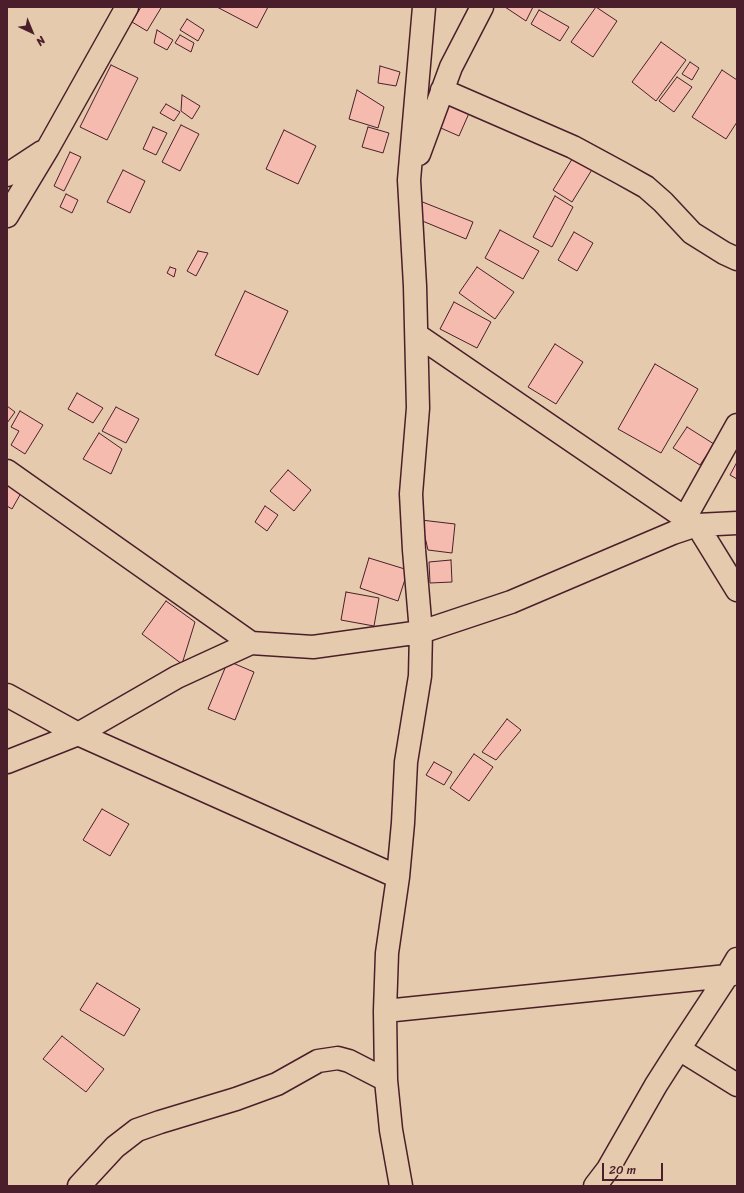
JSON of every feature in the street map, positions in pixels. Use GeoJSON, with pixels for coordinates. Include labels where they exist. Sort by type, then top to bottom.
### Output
{"type":"FeatureCollection","features":[{"type":"Feature","properties":{"kind":"street"},"geometry":{"type":"LineString","coordinates":[[7,216],[48,148],[127,7]]}},
{"type":"Feature","properties":{"kind":"street"},"geometry":{"type":"LineString","coordinates":[[401,1186],[391,1130],[386,1080],[385,1011],[387,953],[398,877],[403,823],[406,762],[420,676],[421,632],[411,494],[418,408],[417,335],[409,180],[424,7]]}},
{"type":"Feature","properties":{"kind":"street"},"geometry":{"type":"LineString","coordinates":[[409,180],[451,67],[482,7]]}},
{"type":"Feature","properties":{"kind":"street"},"geometry":{"type":"LineString","coordinates":[[442,90],[573,147],[622,173],[646,187],[663,202],[692,234],[737,259]]}},
{"type":"Feature","properties":{"kind":"street"},"geometry":{"type":"LineString","coordinates":[[7,175],[48,148]]}},
{"type":"Feature","properties":{"kind":"street"},"geometry":{"type":"LineString","coordinates":[[417,335],[691,521],[737,590]]}},
{"type":"Feature","properties":{"kind":"street"},"geometry":{"type":"LineString","coordinates":[[7,762],[78,734],[177,677],[251,643],[313,647],[421,632],[511,602],[673,533],[691,521],[737,425]]}},
{"type":"Feature","properties":{"kind":"street"},"geometry":{"type":"LineString","coordinates":[[7,471],[251,643]]}},
{"type":"Feature","properties":{"kind":"street"},"geometry":{"type":"LineString","coordinates":[[691,521],[737,522]]}},
{"type":"Feature","properties":{"kind":"street"},"geometry":{"type":"LineString","coordinates":[[7,695],[78,734],[398,877]]}},
{"type":"Feature","properties":{"kind":"street"},"geometry":{"type":"LineString","coordinates":[[385,1011],[734,969]]}},
{"type":"Feature","properties":{"kind":"street"},"geometry":{"type":"LineString","coordinates":[[595,1186],[608,1169],[656,1085],[679,1049],[734,969]]}},
{"type":"Feature","properties":{"kind":"street"},"geometry":{"type":"LineString","coordinates":[[679,1049],[737,1085]]}},
{"type":"Feature","properties":{"kind":"street"},"geometry":{"type":"LineString","coordinates":[[79,1186],[115,1147],[137,1130],[236,1099],[277,1084],[318,1061],[338,1058],[349,1061],[386,1080]]}},
{"type":"Feature","properties":{"kind":"building"},"geometry":{"type":"Polygon","coordinates":[[[141,7],[161,8],[147,31],[132,22],[141,7]]]}},
{"type":"Feature","properties":{"kind":"building"},"geometry":{"type":"Polygon","coordinates":[[[217,7],[268,7],[257,28],[217,7]]]}},
{"type":"Feature","properties":{"kind":"building"},"geometry":{"type":"Polygon","coordinates":[[[505,7],[533,7],[526,21],[505,7]]]}},
{"type":"Feature","properties":{"kind":"building"},"geometry":{"type":"Polygon","coordinates":[[[596,7],[617,21],[593,57],[571,42],[596,7]]]}},
{"type":"Feature","properties":{"kind":"building"},"geometry":{"type":"Polygon","coordinates":[[[539,10],[569,27],[560,41],[531,24],[539,10]]]}},
{"type":"Feature","properties":{"kind":"building"},"geometry":{"type":"Polygon","coordinates":[[[187,19],[204,30],[198,41],[180,30],[187,19]]]}},
{"type":"Feature","properties":{"kind":"building"},"geometry":{"type":"Polygon","coordinates":[[[157,30],[173,40],[167,50],[154,43],[157,30]]]}},
{"type":"Feature","properties":{"kind":"building"},"geometry":{"type":"Polygon","coordinates":[[[180,35],[194,43],[191,52],[175,43],[180,35]]]}},
{"type":"Feature","properties":{"kind":"building"},"geometry":{"type":"Polygon","coordinates":[[[661,42],[686,60],[656,101],[632,82],[661,42]]]}},
{"type":"Feature","properties":{"kind":"building"},"geometry":{"type":"Polygon","coordinates":[[[690,62],[699,68],[692,80],[682,74],[690,62]]]}},
{"type":"Feature","properties":{"kind":"building"},"geometry":{"type":"Polygon","coordinates":[[[111,65],[138,78],[107,140],[80,127],[111,65]]]}},
{"type":"Feature","properties":{"kind":"building"},"geometry":{"type":"Polygon","coordinates":[[[380,66],[400,72],[396,86],[378,83],[380,66]]]}},
{"type":"Feature","properties":{"kind":"building"},"geometry":{"type":"Polygon","coordinates":[[[722,70],[737,80],[737,122],[726,139],[692,117],[722,70]]]}},
{"type":"Feature","properties":{"kind":"building"},"geometry":{"type":"Polygon","coordinates":[[[677,77],[692,87],[674,112],[659,101],[677,77]]]}},
{"type":"Feature","properties":{"kind":"building"},"geometry":{"type":"Polygon","coordinates":[[[357,90],[384,107],[378,128],[349,119],[357,90]]]}},
{"type":"Feature","properties":{"kind":"building"},"geometry":{"type":"Polygon","coordinates":[[[182,95],[200,106],[192,119],[181,111],[182,95]]]}},
{"type":"Feature","properties":{"kind":"building"},"geometry":{"type":"Polygon","coordinates":[[[445,100],[470,111],[459,136],[434,125],[445,100]]]}},
{"type":"Feature","properties":{"kind":"building"},"geometry":{"type":"Polygon","coordinates":[[[166,104],[180,112],[174,121],[160,113],[166,104]]]}},
{"type":"Feature","properties":{"kind":"building"},"geometry":{"type":"Polygon","coordinates":[[[181,125],[199,134],[180,171],[162,162],[181,125]]]}},
{"type":"Feature","properties":{"kind":"building"},"geometry":{"type":"Polygon","coordinates":[[[153,127],[167,133],[156,155],[143,149],[153,127]]]}},
{"type":"Feature","properties":{"kind":"building"},"geometry":{"type":"Polygon","coordinates":[[[368,127],[389,133],[383,153],[362,147],[368,127]]]}},
{"type":"Feature","properties":{"kind":"building"},"geometry":{"type":"Polygon","coordinates":[[[284,130],[316,146],[298,184],[266,169],[284,130]]]}},
{"type":"Feature","properties":{"kind":"building"},"geometry":{"type":"Polygon","coordinates":[[[70,152],[81,157],[64,191],[54,186],[70,152]]]}},
{"type":"Feature","properties":{"kind":"building"},"geometry":{"type":"Polygon","coordinates":[[[574,156],[593,168],[572,202],[553,190],[574,156]]]}},
{"type":"Feature","properties":{"kind":"building"},"geometry":{"type":"Polygon","coordinates":[[[123,170],[145,181],[130,213],[107,202],[123,170]]]}},
{"type":"Feature","properties":{"kind":"building"},"geometry":{"type":"Polygon","coordinates":[[[66,194],[78,200],[72,213],[60,207],[66,194]]]}},
{"type":"Feature","properties":{"kind":"building"},"geometry":{"type":"Polygon","coordinates":[[[555,196],[573,207],[552,247],[533,237],[555,196]]]}},
{"type":"Feature","properties":{"kind":"building"},"geometry":{"type":"Polygon","coordinates":[[[420,201],[473,222],[466,239],[420,220],[420,201]]]}},
{"type":"Feature","properties":{"kind":"building"},"geometry":{"type":"Polygon","coordinates":[[[500,230],[539,251],[523,279],[485,258],[500,230]]]}},
{"type":"Feature","properties":{"kind":"building"},"geometry":{"type":"Polygon","coordinates":[[[574,232],[593,243],[577,271],[558,260],[574,232]]]}},
{"type":"Feature","properties":{"kind":"building"},"geometry":{"type":"Polygon","coordinates":[[[198,251],[208,253],[196,276],[187,271],[198,251]]]}},
{"type":"Feature","properties":{"kind":"building"},"geometry":{"type":"Polygon","coordinates":[[[170,267],[176,269],[174,277],[167,273],[170,267]]]}},
{"type":"Feature","properties":{"kind":"building"},"geometry":{"type":"Polygon","coordinates":[[[477,267],[514,292],[495,319],[459,293],[477,267]]]}},
{"type":"Feature","properties":{"kind":"building"},"geometry":{"type":"Polygon","coordinates":[[[245,291],[288,311],[258,375],[215,355],[245,291]]]}},
{"type":"Feature","properties":{"kind":"building"},"geometry":{"type":"Polygon","coordinates":[[[454,302],[491,322],[477,348],[440,329],[454,302]]]}},
{"type":"Feature","properties":{"kind":"building"},"geometry":{"type":"Polygon","coordinates":[[[555,344],[583,362],[556,404],[528,387],[555,344]]]}},
{"type":"Feature","properties":{"kind":"building"},"geometry":{"type":"Polygon","coordinates":[[[655,364],[698,389],[661,453],[618,429],[655,364]]]}},
{"type":"Feature","properties":{"kind":"building"},"geometry":{"type":"Polygon","coordinates":[[[77,393],[103,408],[93,423],[68,409],[77,393]]]}},
{"type":"Feature","properties":{"kind":"building"},"geometry":{"type":"Polygon","coordinates":[[[7,406],[15,412],[7,423],[7,406]]]}},
{"type":"Feature","properties":{"kind":"building"},"geometry":{"type":"Polygon","coordinates":[[[116,407],[139,419],[126,443],[102,431],[116,407]]]}},
{"type":"Feature","properties":{"kind":"building"},"geometry":{"type":"Polygon","coordinates":[[[20,411],[43,425],[25,454],[11,445],[19,431],[11,427],[20,411]]]}},
{"type":"Feature","properties":{"kind":"building"},"geometry":{"type":"Polygon","coordinates":[[[687,427],[714,444],[700,465],[673,448],[687,427]]]}},
{"type":"Feature","properties":{"kind":"building"},"geometry":{"type":"Polygon","coordinates":[[[99,433],[122,449],[111,474],[83,459],[99,433]]]}},
{"type":"Feature","properties":{"kind":"building"},"geometry":{"type":"Polygon","coordinates":[[[737,462],[737,479],[730,475],[737,462]]]}},
{"type":"Feature","properties":{"kind":"building"},"geometry":{"type":"Polygon","coordinates":[[[288,470],[311,490],[294,511],[270,491],[288,470]]]}},
{"type":"Feature","properties":{"kind":"building"},"geometry":{"type":"Polygon","coordinates":[[[7,484],[21,493],[12,509],[7,506],[7,484]]]}},
{"type":"Feature","properties":{"kind":"building"},"geometry":{"type":"Polygon","coordinates":[[[265,506],[278,515],[267,531],[255,522],[265,506]]]}},
{"type":"Feature","properties":{"kind":"building"},"geometry":{"type":"Polygon","coordinates":[[[421,520],[455,524],[452,553],[428,550],[421,520]]]}},
{"type":"Feature","properties":{"kind":"building"},"geometry":{"type":"Polygon","coordinates":[[[369,558],[408,570],[398,601],[360,588],[369,558]]]}},
{"type":"Feature","properties":{"kind":"building"},"geometry":{"type":"Polygon","coordinates":[[[451,560],[452,582],[430,583],[429,562],[451,560]]]}},
{"type":"Feature","properties":{"kind":"building"},"geometry":{"type":"Polygon","coordinates":[[[346,592],[379,598],[374,626],[341,620],[346,592]]]}},
{"type":"Feature","properties":{"kind":"building"},"geometry":{"type":"Polygon","coordinates":[[[166,601],[195,622],[182,664],[142,634],[166,601]]]}},
{"type":"Feature","properties":{"kind":"building"},"geometry":{"type":"Polygon","coordinates":[[[228,661],[254,672],[235,720],[208,709],[228,661]]]}},
{"type":"Feature","properties":{"kind":"building"},"geometry":{"type":"Polygon","coordinates":[[[507,719],[521,730],[496,760],[482,752],[507,719]]]}},
{"type":"Feature","properties":{"kind":"building"},"geometry":{"type":"Polygon","coordinates":[[[474,754],[493,767],[469,801],[450,788],[474,754]]]}},
{"type":"Feature","properties":{"kind":"building"},"geometry":{"type":"Polygon","coordinates":[[[434,762],[452,772],[444,785],[426,775],[434,762]]]}},
{"type":"Feature","properties":{"kind":"building"},"geometry":{"type":"Polygon","coordinates":[[[102,809],[129,824],[110,856],[83,840],[102,809]]]}},
{"type":"Feature","properties":{"kind":"building"},"geometry":{"type":"Polygon","coordinates":[[[97,983],[140,1009],[124,1036],[80,1010],[97,983]]]}},
{"type":"Feature","properties":{"kind":"building"},"geometry":{"type":"Polygon","coordinates":[[[62,1036],[104,1069],[86,1092],[43,1059],[62,1036]]]}}]}
